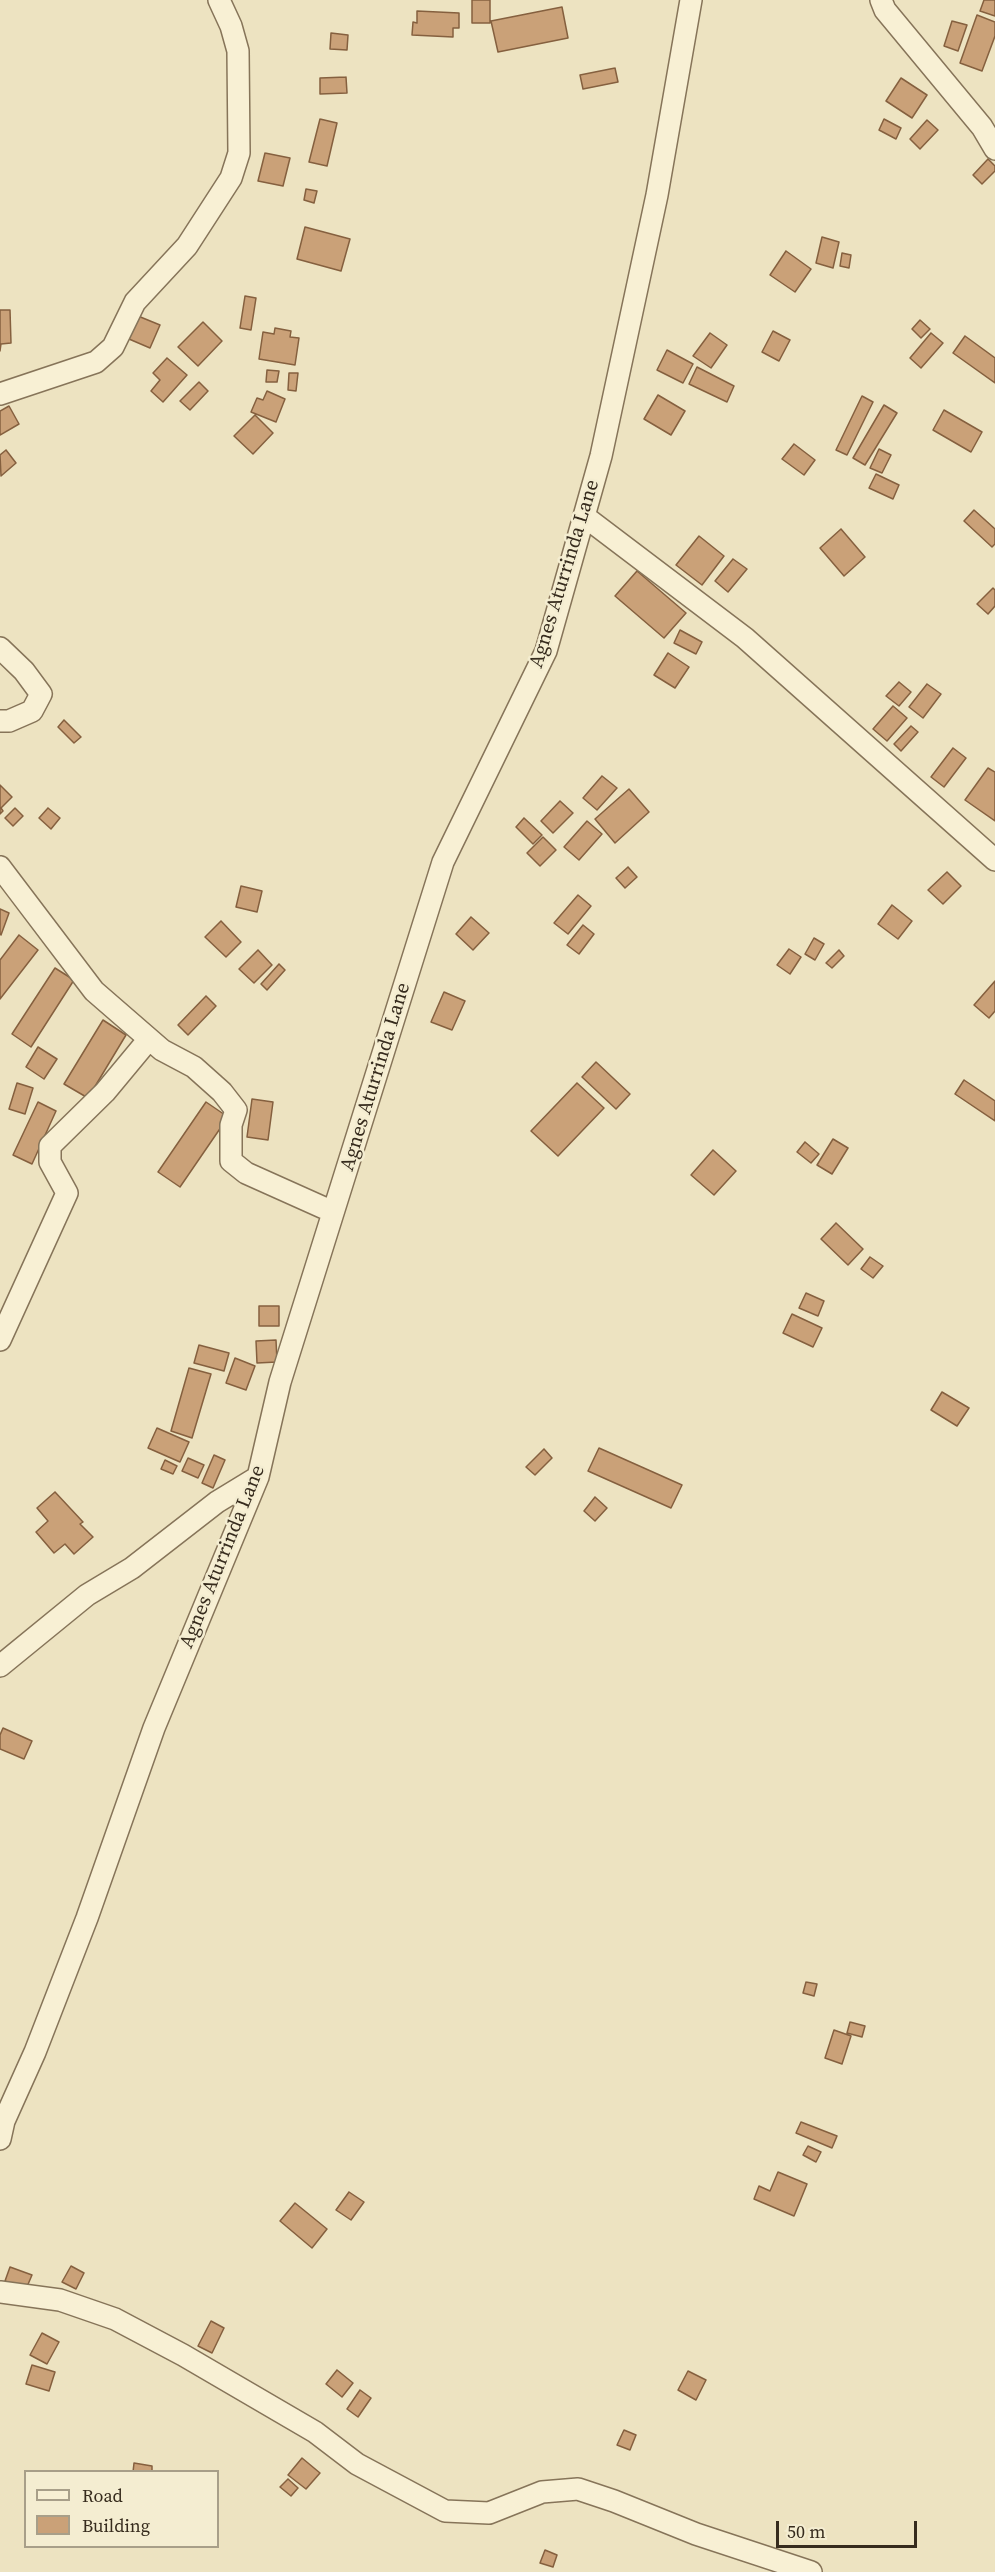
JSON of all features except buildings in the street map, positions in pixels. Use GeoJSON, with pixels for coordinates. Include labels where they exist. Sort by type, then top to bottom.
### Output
{"type":"FeatureCollection","features":[{"type":"Feature","properties":{"kind":"street"},"geometry":{"type":"LineString","coordinates":[[0,394],[96,362],[113,347],[135,302],[187,246],[231,178],[238,153],[238,51],[231,26],[219,0]]}},
{"type":"Feature","properties":{"kind":"street","name":"Agnes Aturrinda Lane"},"geometry":{"type":"LineString","coordinates":[[0,2139],[4,2121],[35,2052],[87,1918],[154,1728],[258,1477],[280,1382],[443,862],[546,651],[601,456],[657,195],[691,0]]}},
{"type":"Feature","properties":{"kind":"street"},"geometry":{"type":"LineString","coordinates":[[880,0],[885,10],[982,127],[995,149]]}},
{"type":"Feature","properties":{"kind":"street"},"geometry":{"type":"LineString","coordinates":[[584,516],[745,638],[995,860]]}},
{"type":"Feature","properties":{"kind":"street"},"geometry":{"type":"LineString","coordinates":[[0,648],[24,671],[41,694],[32,711],[9,721],[0,721]]}},
{"type":"Feature","properties":{"kind":"street"},"geometry":{"type":"LineString","coordinates":[[0,867],[94,991],[162,1050],[194,1067],[222,1092],[236,1110],[231,1125],[231,1161],[246,1173],[333,1212]]}},
{"type":"Feature","properties":{"kind":"street"},"geometry":{"type":"LineString","coordinates":[[0,1340],[67,1193],[50,1162],[50,1146],[105,1092],[149,1039]]}},
{"type":"Feature","properties":{"kind":"street"},"geometry":{"type":"LineString","coordinates":[[0,1666],[87,1595],[132,1568],[217,1502],[258,1477]]}},
{"type":"Feature","properties":{"kind":"street"},"geometry":{"type":"LineString","coordinates":[[0,2292],[60,2300],[115,2319],[183,2355],[315,2433],[357,2464],[445,2511],[489,2513],[542,2492],[578,2489],[696,2534],[811,2572]]}}]}
